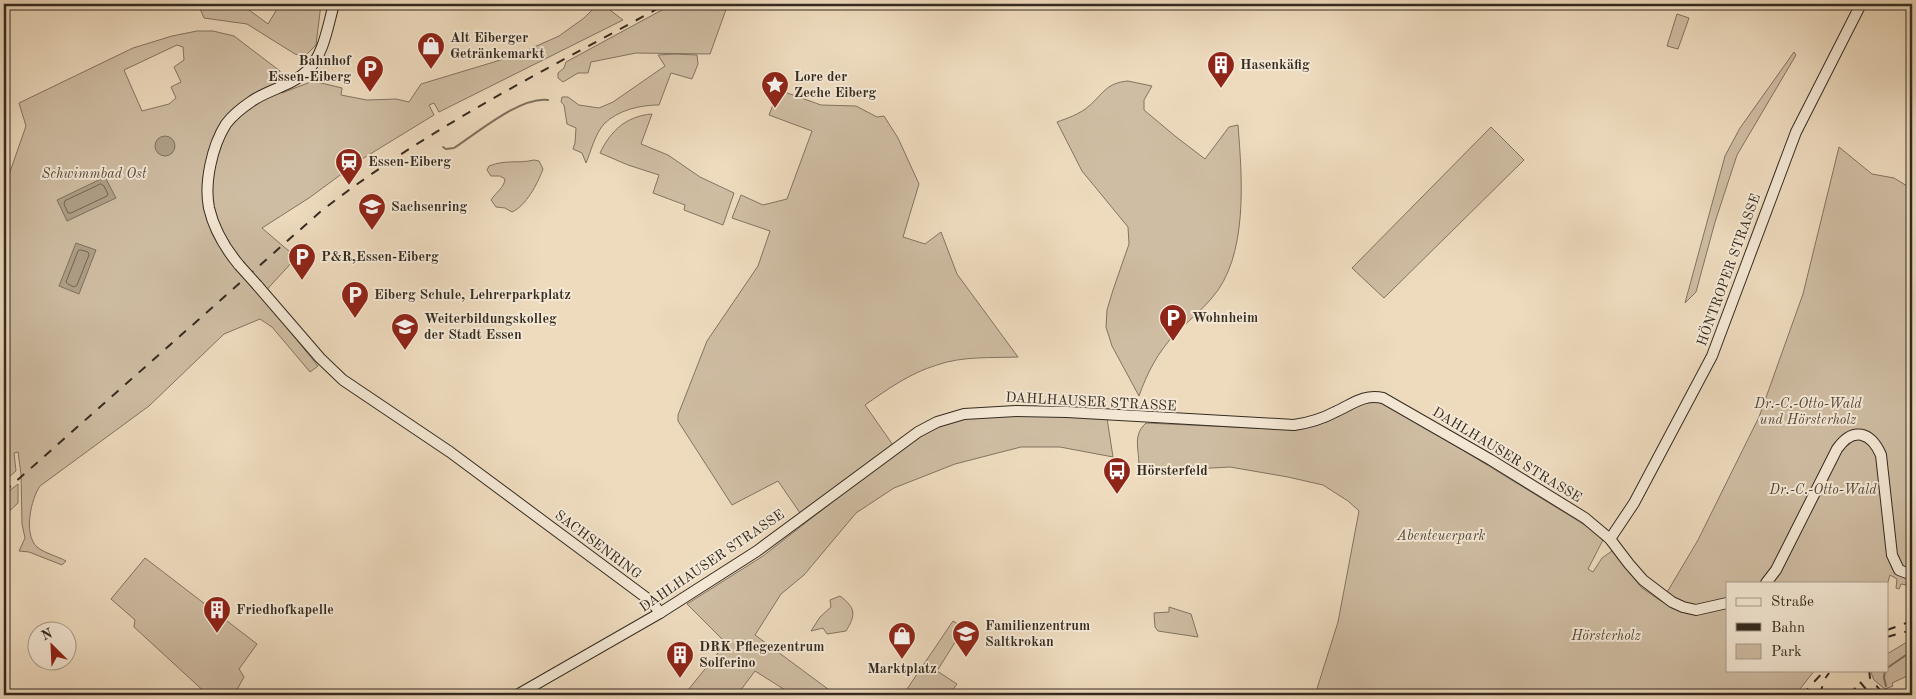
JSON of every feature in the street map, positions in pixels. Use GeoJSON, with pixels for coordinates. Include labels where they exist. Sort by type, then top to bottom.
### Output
{"type":"FeatureCollection","features":[{"type":"Feature","properties":{"kind":"street","name":"SACHSENRING"},"geometry":{"type":"LineString","coordinates":[[334,4],[322,47],[312,66],[299,77],[260,96],[236,114],[224,128],[216,148],[208,184],[209,206],[218,233],[228,251],[239,265],[320,358],[343,380],[501,489],[652,602],[660,613]]}},
{"type":"Feature","properties":{"kind":"street","name":"HÖNTROPER STRASSE"},"geometry":{"type":"LineString","coordinates":[[1610,539],[1634,503],[1712,356],[1796,132],[1861,4]]}},
{"type":"Feature","properties":{"kind":"street","name":"DAHLHAUSER STRASSE"},"geometry":{"type":"LineString","coordinates":[[517,695],[660,613],[757,550],[918,432],[945,419],[979,412],[1067,412],[1282,426],[1316,420],[1366,397],[1383,398],[1492,460],[1585,518],[1610,539],[1636,573],[1664,597],[1683,607],[1696,610],[1726,603]]}},
{"type":"Feature","properties":{"kind":"street"},"geometry":{"type":"LineString","coordinates":[[1767,582],[1776,570],[1837,449],[1848,437],[1857,434],[1870,438],[1878,447],[1881,455],[1892,555],[1898,570],[1912,575]]}},
{"type":"Feature","properties":{"kind":"green space"},"geometry":{"type":"Polygon","coordinates":[[[198,4],[241,4],[268,24],[280,4],[321,4],[316,45],[304,57],[295,54],[247,24],[204,18],[198,4]]]}},
{"type":"Feature","properties":{"kind":"green space","name":"Schwimmbad Ost"},"geometry":{"type":"Polygon","coordinates":[[[598,4],[602,4],[623,20],[439,112],[434,103],[429,105],[434,115],[362,159],[309,198],[262,228],[290,252],[294,260],[261,296],[318,366],[310,372],[272,327],[260,319],[224,334],[149,406],[40,486],[31,508],[30,534],[37,547],[66,561],[62,565],[29,552],[19,551],[25,538],[22,524],[21,474],[18,452],[14,453],[16,471],[4,481],[4,189],[26,126],[19,103],[133,48],[172,36],[197,31],[213,31],[234,36],[280,71],[276,82],[282,93],[313,81],[342,88],[341,95],[367,100],[396,99],[409,102],[421,84],[523,52],[559,36],[584,18],[598,4]],[[177,45],[124,70],[142,111],[169,104],[176,98],[171,87],[181,82],[174,67],[184,60],[183,47],[177,45]]]}},
{"type":"Feature","properties":{"kind":"green space"},"geometry":{"type":"Polygon","coordinates":[[[673,4],[728,4],[710,54],[636,53],[591,62],[588,73],[578,73],[563,82],[558,78],[558,73],[564,68],[566,62],[673,4]]]}},
{"type":"Feature","properties":{"kind":"green space"},"geometry":{"type":"Polygon","coordinates":[[[1677,14],[1689,18],[1678,49],[1667,46],[1677,14]]]}},
{"type":"Feature","properties":{"kind":"green space"},"geometry":{"type":"Polygon","coordinates":[[[1794,52],[1796,55],[1737,155],[1715,222],[1696,292],[1685,303],[1725,156],[1740,128],[1794,52]]]}},
{"type":"Feature","properties":{"kind":"green space"},"geometry":{"type":"Polygon","coordinates":[[[658,55],[697,55],[698,64],[692,79],[671,73],[659,105],[630,109],[610,119],[598,133],[586,163],[582,153],[573,149],[576,128],[567,124],[564,105],[561,102],[562,97],[568,97],[579,105],[599,108],[613,102],[665,66],[658,55]]]}},
{"type":"Feature","properties":{"kind":"green space"},"geometry":{"type":"Polygon","coordinates":[[[1128,81],[1152,86],[1144,100],[1144,110],[1205,159],[1229,127],[1238,125],[1241,168],[1240,216],[1237,239],[1232,261],[1223,282],[1207,304],[1163,348],[1149,371],[1139,396],[1112,346],[1106,327],[1107,310],[1129,244],[1128,227],[1082,171],[1057,122],[1074,116],[1085,109],[1110,86],[1128,81]]]}},
{"type":"Feature","properties":{"kind":"green space"},"geometry":{"type":"Polygon","coordinates":[[[779,90],[821,105],[856,106],[877,117],[884,116],[898,138],[919,184],[903,237],[925,244],[941,232],[957,274],[1018,357],[967,359],[927,368],[891,387],[865,405],[893,445],[800,513],[778,481],[732,505],[678,421],[678,415],[707,341],[758,266],[770,231],[732,218],[741,195],[763,205],[787,199],[812,131],[769,115],[779,90]]]}},
{"type":"Feature","properties":{"kind":"green space"},"geometry":{"type":"Polygon","coordinates":[[[652,114],[641,144],[668,155],[700,177],[734,193],[723,225],[684,210],[685,205],[653,193],[659,175],[600,153],[609,137],[627,121],[652,114]]]}},
{"type":"Feature","properties":{"kind":"green space"},"geometry":{"type":"Polygon","coordinates":[[[1491,127],[1524,160],[1384,298],[1352,268],[1491,127]]]}},
{"type":"Feature","properties":{"kind":"green space"},"geometry":{"type":"Polygon","coordinates":[[[1839,147],[1872,174],[1894,178],[1912,189],[1912,586],[1901,584],[1899,589],[1896,588],[1897,579],[1890,575],[1888,582],[1726,582],[1726,672],[1813,672],[1795,695],[1315,695],[1338,622],[1359,511],[1348,501],[1323,485],[1288,477],[1230,467],[1138,472],[1137,440],[1141,428],[1146,423],[1296,430],[1328,421],[1368,401],[1388,404],[1593,530],[1603,540],[1588,569],[1593,572],[1602,558],[1612,551],[1642,588],[1661,601],[1688,614],[1701,606],[1688,605],[1666,594],[1698,540],[1759,417],[1803,294],[1839,147]]]}},
{"type":"Feature","properties":{"kind":"green space"},"geometry":{"type":"Polygon","coordinates":[[[539,161],[543,169],[527,199],[512,212],[505,208],[496,207],[491,200],[505,179],[500,176],[491,176],[487,170],[489,166],[539,161]]]}},
{"type":"Feature","properties":{"kind":"green space"},"geometry":{"type":"Polygon","coordinates":[[[1018,415],[1107,418],[1113,457],[1060,447],[1021,447],[955,464],[894,488],[856,513],[804,575],[781,594],[755,635],[836,695],[793,695],[755,671],[737,695],[719,695],[716,693],[715,695],[684,695],[726,643],[687,604],[763,556],[872,471],[931,429],[966,418],[1018,415]]]}},
{"type":"Feature","properties":{"kind":"green space"},"geometry":{"type":"Polygon","coordinates":[[[18,484],[18,503],[4,516],[4,495],[18,484]]]}},
{"type":"Feature","properties":{"kind":"green space"},"geometry":{"type":"Polygon","coordinates":[[[145,558],[257,644],[239,669],[244,677],[234,695],[208,695],[134,627],[135,620],[111,599],[145,558]]]}},
{"type":"Feature","properties":{"kind":"green space"},"geometry":{"type":"Polygon","coordinates":[[[840,596],[849,604],[853,612],[852,620],[846,631],[827,634],[823,628],[811,631],[820,617],[831,607],[830,600],[840,596]]]}},
{"type":"Feature","properties":{"kind":"green space"},"geometry":{"type":"Polygon","coordinates":[[[1169,607],[1191,614],[1198,637],[1158,631],[1155,627],[1154,613],[1169,612],[1169,607]]]}},
{"type":"Feature","properties":{"kind":"green space"},"geometry":{"type":"Polygon","coordinates":[[[953,621],[964,628],[937,671],[957,684],[949,695],[903,695],[953,621]]]}},
{"type":"Feature","properties":{"kind":"green space"},"geometry":{"type":"Polygon","coordinates":[[[1912,639],[1912,674],[1892,683],[1893,686],[1885,689],[1874,680],[1871,672],[1888,672],[1888,653],[1912,639]]]}},
{"type":"Feature","properties":{"kind":"water"},"geometry":{"type":"Polygon","coordinates":[[[165,136],[172,139],[175,146],[172,153],[165,156],[158,153],[155,146],[158,139],[165,136]]]}},
{"type":"Feature","properties":{"kind":"water"},"geometry":{"type":"Polygon","coordinates":[[[105,177],[116,198],[67,221],[57,200],[105,177]]]}},
{"type":"Feature","properties":{"kind":"water"},"geometry":{"type":"Polygon","coordinates":[[[76,243],[96,250],[79,294],[59,286],[76,243]]]}},
{"type":"Feature","properties":{"kind":"waterway"},"geometry":{"type":"LineString","coordinates":[[443,147],[446,149],[454,148],[512,109],[537,100],[548,100]]}},
{"type":"Feature","properties":{"kind":"waterway"},"geometry":{"type":"LineString","coordinates":[[1888,667],[1912,651]]}},
{"type":"Feature","properties":{"kind":"waterway"},"geometry":{"type":"LineString","coordinates":[[1885,672],[1886,686]]}},
{"type":"Feature","properties":{"kind":"railway"},"geometry":{"type":"LineString","coordinates":[[4,492],[320,212],[403,153],[445,126],[666,4]]}},
{"type":"Feature","properties":{"kind":"railway"},"geometry":{"type":"LineString","coordinates":[[1888,630],[1912,621]]}},
{"type":"Feature","properties":{"kind":"railway"},"geometry":{"type":"LineString","coordinates":[[1888,637],[1912,630]]}},
{"type":"Feature","properties":{"kind":"railway"},"geometry":{"type":"LineString","coordinates":[[1802,695],[1823,672]]}},
{"type":"Feature","properties":{"kind":"railway"},"geometry":{"type":"LineString","coordinates":[[1869,672],[1870,678],[1884,695]]}},
{"type":"Feature","properties":{"kind":"railway"},"geometry":{"type":"LineString","coordinates":[[1820,695],[1824,680],[1829,673]]}},
{"type":"Feature","properties":{"kind":"railway"},"geometry":{"type":"LineString","coordinates":[[1860,682],[1871,695]]}},
{"type":"Feature","properties":{"kind":"railway"},"geometry":{"type":"LineString","coordinates":[[1854,688],[1862,695]]}},
{"type":"Feature","properties":{"kind":"place","name":"Alt Eiberger Getränkemarkt"},"geometry":{"type":"Point","coordinates":[431,70]}},
{"type":"Feature","properties":{"kind":"place","name":"Hasenkäfig"},"geometry":{"type":"Point","coordinates":[1221,89]}},
{"type":"Feature","properties":{"kind":"place","name":"Bahnhof Essen-Eiberg"},"geometry":{"type":"Point","coordinates":[370,93]}},
{"type":"Feature","properties":{"kind":"place","name":"Lore der Zeche Eiberg"},"geometry":{"type":"Point","coordinates":[775,109]}},
{"type":"Feature","properties":{"kind":"place","name":"Essen-Eiberg"},"geometry":{"type":"Point","coordinates":[349,186]}},
{"type":"Feature","properties":{"kind":"place","name":"Sachsenring"},"geometry":{"type":"Point","coordinates":[372,231]}},
{"type":"Feature","properties":{"kind":"place","name":"P&R,Essen-Eiberg"},"geometry":{"type":"Point","coordinates":[302,281]}},
{"type":"Feature","properties":{"kind":"place","name":"Eiberg Schule, Lehrerparkplatz"},"geometry":{"type":"Point","coordinates":[355,319]}},
{"type":"Feature","properties":{"kind":"place","name":"Wohnheim"},"geometry":{"type":"Point","coordinates":[1173,342]}},
{"type":"Feature","properties":{"kind":"place","name":"Weiterbildungskolleg der Stadt Essen"},"geometry":{"type":"Point","coordinates":[405,351]}},
{"type":"Feature","properties":{"kind":"place","name":"Hörsterfeld"},"geometry":{"type":"Point","coordinates":[1117,495]}},
{"type":"Feature","properties":{"kind":"place","name":"Friedhofkapelle"},"geometry":{"type":"Point","coordinates":[217,634]}},
{"type":"Feature","properties":{"kind":"place","name":"Familienzentrum Saltkrokan"},"geometry":{"type":"Point","coordinates":[966,658]}},
{"type":"Feature","properties":{"kind":"place","name":"Marktplatz"},"geometry":{"type":"Point","coordinates":[902,660]}},
{"type":"Feature","properties":{"kind":"place","name":"DRK Pflegezentrum Solferino"},"geometry":{"type":"Point","coordinates":[680,679]}},
{"type":"Feature","properties":{"kind":"park label","name":"Dr.-C.-Otto-Wald und Hörsterholz"},"geometry":{"type":"Point","coordinates":[1808,412]}},
{"type":"Feature","properties":{"kind":"park label","name":"Dr.-C.-Otto-Wald"},"geometry":{"type":"Point","coordinates":[1823,490]}},
{"type":"Feature","properties":{"kind":"park label","name":"Abenteuerpark"},"geometry":{"type":"Point","coordinates":[1441,536]}},
{"type":"Feature","properties":{"kind":"park label","name":"Hörsterholz"},"geometry":{"type":"Point","coordinates":[1606,636]}}]}
